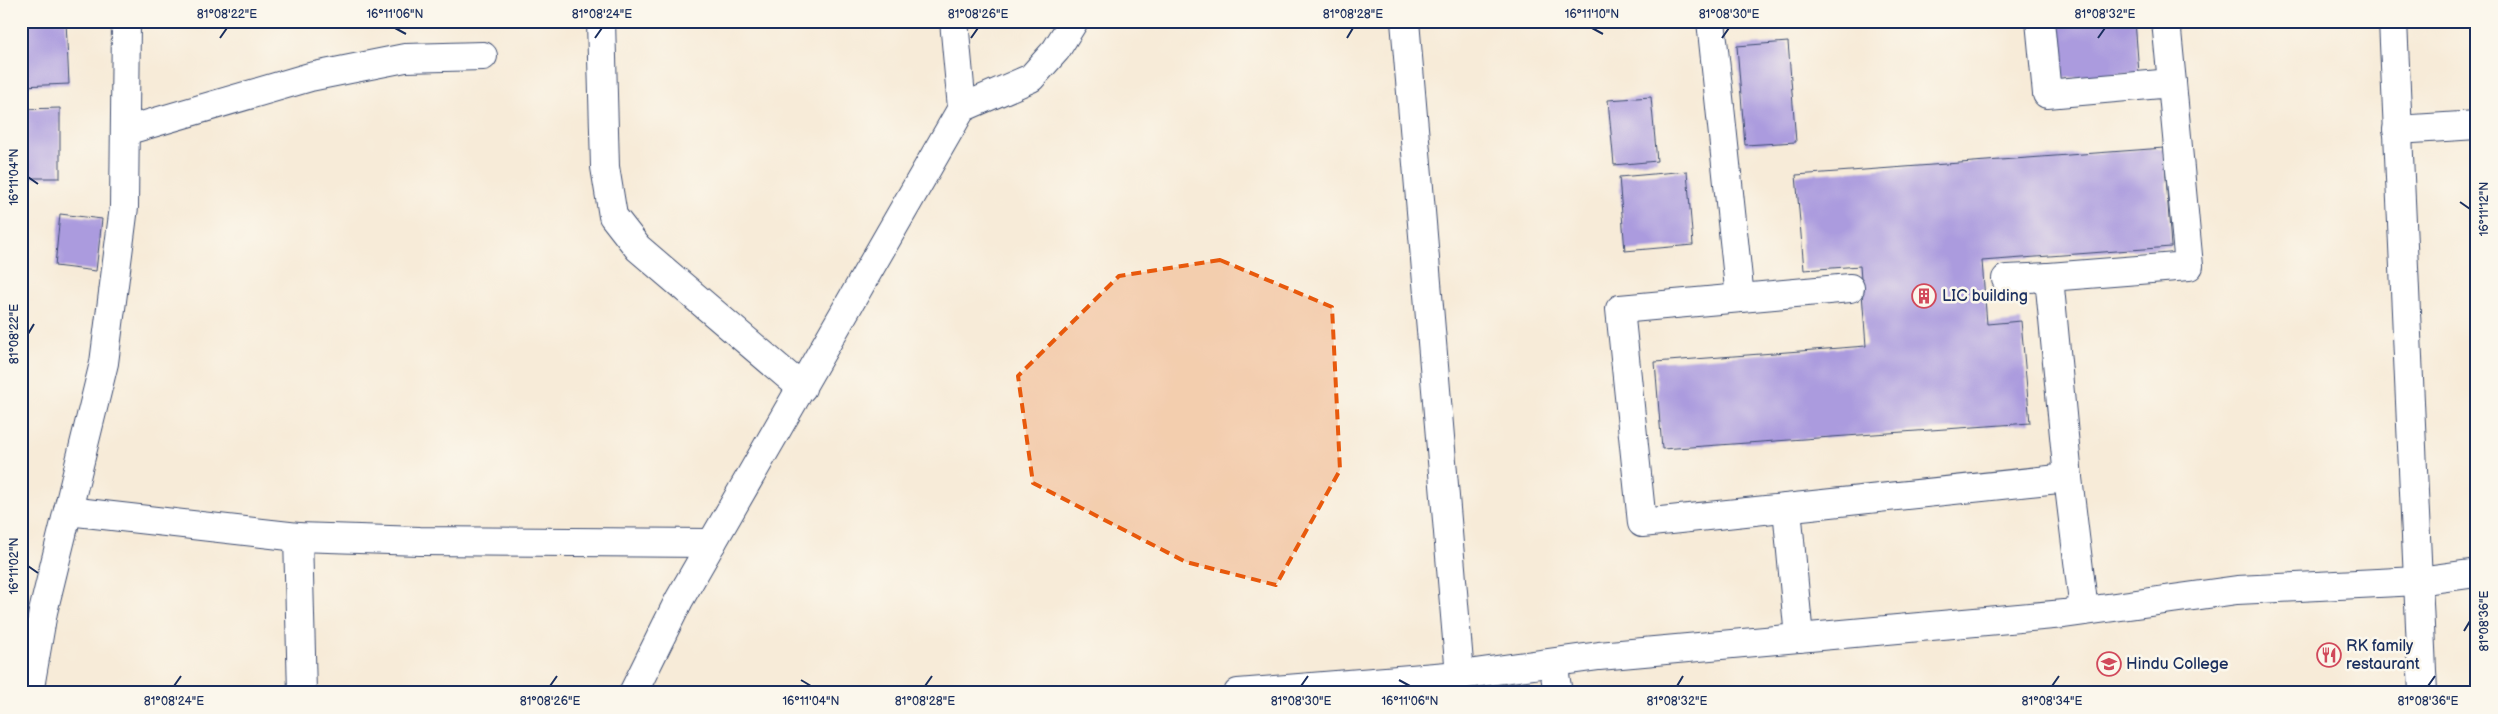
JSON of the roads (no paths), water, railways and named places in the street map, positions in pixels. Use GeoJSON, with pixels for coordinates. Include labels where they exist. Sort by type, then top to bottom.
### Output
{"type":"FeatureCollection","features":[{"type":"Feature","properties":{"kind":"street"},"geometry":{"type":"LineString","coordinates":[[29,693],[32,609],[68,511],[104,363],[124,207],[126,21]]}},
{"type":"Feature","properties":{"kind":"street"},"geometry":{"type":"LineString","coordinates":[[601,21],[605,167],[613,216],[638,248],[802,388]]}},
{"type":"Feature","properties":{"kind":"street"},"geometry":{"type":"LineString","coordinates":[[633,693],[679,600],[962,108],[954,21]]}},
{"type":"Feature","properties":{"kind":"street"},"geometry":{"type":"LineString","coordinates":[[962,108],[1031,78],[1056,50],[1074,21]]}},
{"type":"Feature","properties":{"kind":"street"},"geometry":{"type":"LineString","coordinates":[[1405,21],[1460,674]]}},
{"type":"Feature","properties":{"kind":"street"},"geometry":{"type":"LineString","coordinates":[[1711,21],[1740,298]]}},
{"type":"Feature","properties":{"kind":"street"},"geometry":{"type":"LineString","coordinates":[[2040,21],[2047,94],[2172,83]]}},
{"type":"Feature","properties":{"kind":"street"},"geometry":{"type":"LineString","coordinates":[[2006,279],[2189,266],[2166,21]]}},
{"type":"Feature","properties":{"kind":"street"},"geometry":{"type":"LineString","coordinates":[[2393,21],[2423,693]]}},
{"type":"Feature","properties":{"kind":"street"},"geometry":{"type":"LineString","coordinates":[[125,131],[310,77],[405,58],[483,56]]}},
{"type":"Feature","properties":{"kind":"street"},"geometry":{"type":"LineString","coordinates":[[2397,130],[2477,125]]}},
{"type":"Feature","properties":{"kind":"street"},"geometry":{"type":"LineString","coordinates":[[2049,277],[2068,478],[2084,611]]}},
{"type":"Feature","properties":{"kind":"street"},"geometry":{"type":"LineString","coordinates":[[1850,288],[1620,309],[1642,523],[2068,478]]}},
{"type":"Feature","properties":{"kind":"street"},"geometry":{"type":"LineString","coordinates":[[1787,508],[1798,638]]}},
{"type":"Feature","properties":{"kind":"street"},"geometry":{"type":"LineString","coordinates":[[68,511],[298,537],[420,541],[712,543]]}},
{"type":"Feature","properties":{"kind":"street"},"geometry":{"type":"LineString","coordinates":[[298,537],[302,693]]}},
{"type":"Feature","properties":{"kind":"street"},"geometry":{"type":"LineString","coordinates":[[1238,693],[1460,674],[1798,638],[2084,611],[2237,590],[2418,581],[2477,573]]}},
{"type":"Feature","properties":{"kind":"street"},"geometry":{"type":"LineString","coordinates":[[1553,663],[1558,693]]}},
{"type":"Feature","properties":{"kind":"place","name":"LIC building"},"geometry":{"type":"Point","coordinates":[1924,296]}},
{"type":"Feature","properties":{"kind":"place","name":"RK family restaurant"},"geometry":{"type":"Point","coordinates":[2329,655]}},
{"type":"Feature","properties":{"kind":"place","name":"Hindu College"},"geometry":{"type":"Point","coordinates":[2109,664]}}]}
